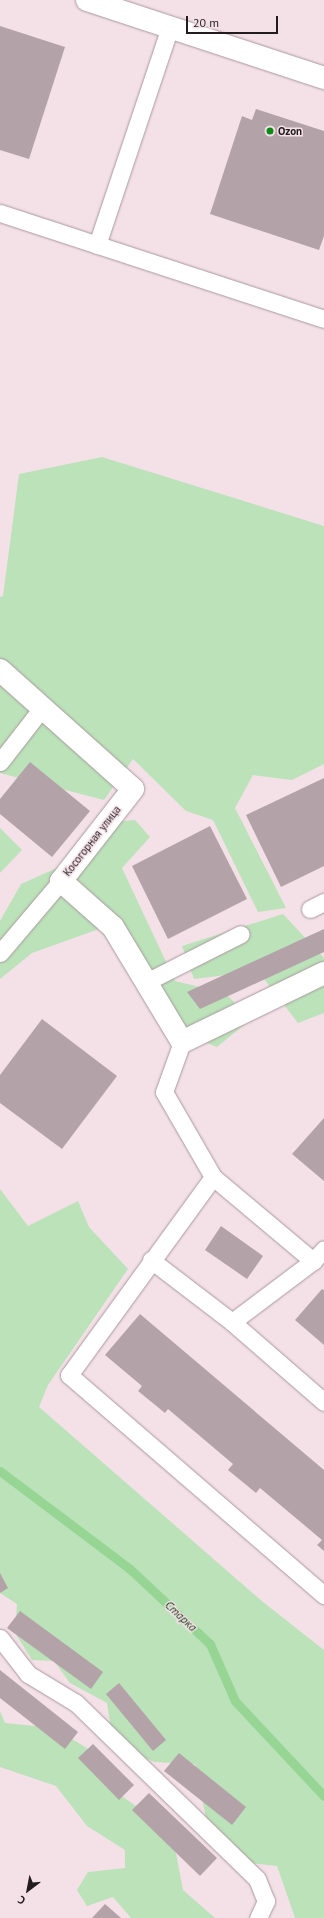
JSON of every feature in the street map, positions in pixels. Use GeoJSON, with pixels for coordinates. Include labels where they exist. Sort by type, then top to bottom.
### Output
{"type":"FeatureCollection","features":[{"type":"Feature","properties":{"kind":"street"},"geometry":{"type":"LineString","coordinates":[[87,0],[324,78]]}},
{"type":"Feature","properties":{"kind":"street","name":"Косогорная улица"},"geometry":{"type":"LineString","coordinates":[[0,670],[133,789],[61,881],[113,927],[182,1042]]}},
{"type":"Feature","properties":{"kind":"street"},"geometry":{"type":"LineString","coordinates":[[182,1042],[324,973]]}},
{"type":"Feature","properties":{"kind":"lane"},"geometry":{"type":"LineString","coordinates":[[97,245],[170,27]]}},
{"type":"Feature","properties":{"kind":"lane"},"geometry":{"type":"LineString","coordinates":[[0,213],[324,319]]}},
{"type":"Feature","properties":{"kind":"lane"},"geometry":{"type":"LineString","coordinates":[[0,762],[42,708]]}},
{"type":"Feature","properties":{"kind":"lane"},"geometry":{"type":"LineString","coordinates":[[0,954],[61,881]]}},
{"type":"Feature","properties":{"kind":"lane"},"geometry":{"type":"LineString","coordinates":[[146,982],[241,934]]}},
{"type":"Feature","properties":{"kind":"lane"},"geometry":{"type":"LineString","coordinates":[[182,1042],[164,1092],[213,1177],[319,1255],[232,1322]]}},
{"type":"Feature","properties":{"kind":"lane"},"geometry":{"type":"LineString","coordinates":[[213,1177],[151,1260],[69,1375],[324,1595]]}},
{"type":"Feature","properties":{"kind":"lane"},"geometry":{"type":"LineString","coordinates":[[151,1260],[232,1322],[324,1402]]}},
{"type":"Feature","properties":{"kind":"lane"},"geometry":{"type":"LineString","coordinates":[[0,1638],[28,1674],[76,1703],[257,1879],[266,1901],[258,1918]]}},
{"type":"Feature","properties":{"kind":"green space"},"geometry":{"type":"Polygon","coordinates":[[[102,457],[324,526],[324,764],[292,780],[253,775],[235,808],[286,908],[258,912],[213,820],[186,811],[133,759],[104,800],[0,773],[0,597],[3,596],[19,474],[102,457]]]}},
{"type":"Feature","properties":{"kind":"green space"},"geometry":{"type":"Polygon","coordinates":[[[135,820],[150,837],[122,868],[175,981],[225,993],[251,1019],[217,1047],[181,1033],[99,929],[32,953],[0,979],[0,921],[21,884],[59,867],[96,824],[135,820]]]}},
{"type":"Feature","properties":{"kind":"green space"},"geometry":{"type":"Polygon","coordinates":[[[0,828],[22,850],[0,873],[0,828]]]}},
{"type":"Feature","properties":{"kind":"green space"},"geometry":{"type":"Polygon","coordinates":[[[283,914],[324,958],[324,1013],[298,1023],[258,971],[194,979],[182,946],[283,914]]]}},
{"type":"Feature","properties":{"kind":"green space"},"geometry":{"type":"Polygon","coordinates":[[[0,1189],[28,1226],[78,1201],[89,1227],[128,1269],[48,1385],[39,1407],[263,1602],[324,1650],[324,1918],[295,1918],[277,1866],[232,1861],[206,1818],[195,1764],[155,1762],[114,1748],[107,1703],[70,1683],[54,1661],[32,1660],[15,1633],[17,1604],[0,1593],[0,1189]]]}},
{"type":"Feature","properties":{"kind":"green space"},"geometry":{"type":"Polygon","coordinates":[[[0,1711],[5,1723],[54,1728],[90,1750],[119,1794],[172,1832],[183,1890],[215,1918],[131,1918],[113,1897],[87,1906],[77,1890],[88,1872],[125,1868],[125,1850],[87,1826],[56,1786],[0,1767],[0,1711]]]}},
{"type":"Feature","properties":{"kind":"building"},"geometry":{"type":"Polygon","coordinates":[[[0,26],[65,47],[29,159],[0,150],[0,26]]]}},
{"type":"Feature","properties":{"kind":"building"},"geometry":{"type":"Polygon","coordinates":[[[256,109],[324,131],[324,236],[319,250],[210,214],[242,116],[252,120],[256,109]]]}},
{"type":"Feature","properties":{"kind":"building"},"geometry":{"type":"Polygon","coordinates":[[[30,762],[90,811],[52,857],[0,814],[0,799],[30,762]]]}},
{"type":"Feature","properties":{"kind":"building"},"geometry":{"type":"Polygon","coordinates":[[[324,778],[324,866],[281,887],[246,815],[324,778]]]}},
{"type":"Feature","properties":{"kind":"building"},"geometry":{"type":"Polygon","coordinates":[[[210,826],[247,899],[168,939],[132,866],[210,826]]]}},
{"type":"Feature","properties":{"kind":"building"},"geometry":{"type":"Polygon","coordinates":[[[324,929],[324,952],[200,1009],[187,992],[324,929]]]}},
{"type":"Feature","properties":{"kind":"building"},"geometry":{"type":"Polygon","coordinates":[[[42,1019],[117,1076],[62,1149],[0,1103],[0,1075],[42,1019]]]}},
{"type":"Feature","properties":{"kind":"building"},"geometry":{"type":"Polygon","coordinates":[[[324,1118],[324,1181],[292,1154],[324,1118]]]}},
{"type":"Feature","properties":{"kind":"building"},"geometry":{"type":"Polygon","coordinates":[[[221,1226],[263,1256],[247,1279],[205,1250],[221,1226]]]}},
{"type":"Feature","properties":{"kind":"building"},"geometry":{"type":"Polygon","coordinates":[[[322,1289],[324,1290],[324,1345],[295,1320],[322,1289]]]}},
{"type":"Feature","properties":{"kind":"building"},"geometry":{"type":"Polygon","coordinates":[[[140,1314],[324,1470],[324,1551],[317,1545],[322,1540],[260,1488],[256,1493],[228,1470],[233,1464],[168,1409],[165,1413],[138,1391],[142,1386],[105,1355],[140,1314]]]}},
{"type":"Feature","properties":{"kind":"building"},"geometry":{"type":"Polygon","coordinates":[[[0,1573],[8,1588],[0,1593],[0,1573]]]}},
{"type":"Feature","properties":{"kind":"building"},"geometry":{"type":"Polygon","coordinates":[[[20,1611],[103,1672],[91,1689],[7,1628],[20,1611]]]}},
{"type":"Feature","properties":{"kind":"building"},"geometry":{"type":"Polygon","coordinates":[[[0,1670],[78,1732],[65,1749],[0,1698],[0,1670]]]}},
{"type":"Feature","properties":{"kind":"building"},"geometry":{"type":"Polygon","coordinates":[[[119,1683],[166,1740],[153,1751],[106,1694],[119,1683]]]}},
{"type":"Feature","properties":{"kind":"building"},"geometry":{"type":"Polygon","coordinates":[[[93,1744],[134,1785],[119,1800],[78,1758],[93,1744]]]}},
{"type":"Feature","properties":{"kind":"building"},"geometry":{"type":"Polygon","coordinates":[[[179,1753],[246,1807],[232,1825],[164,1771],[179,1753]]]}},
{"type":"Feature","properties":{"kind":"building"},"geometry":{"type":"Polygon","coordinates":[[[149,1793],[217,1858],[200,1876],[132,1810],[149,1793]]]}},
{"type":"Feature","properties":{"kind":"building"},"geometry":{"type":"Polygon","coordinates":[[[105,1904],[121,1918],[92,1918],[105,1904]]]}},
{"type":"Feature","properties":{"kind":"waterway","name":"Старка"},"geometry":{"type":"LineString","coordinates":[[0,1471],[130,1569],[210,1644],[235,1701],[324,1796]]}},
{"type":"Feature","properties":{"kind":"place","name":"Ozon"},"geometry":{"type":"Point","coordinates":[270,131]}}]}
